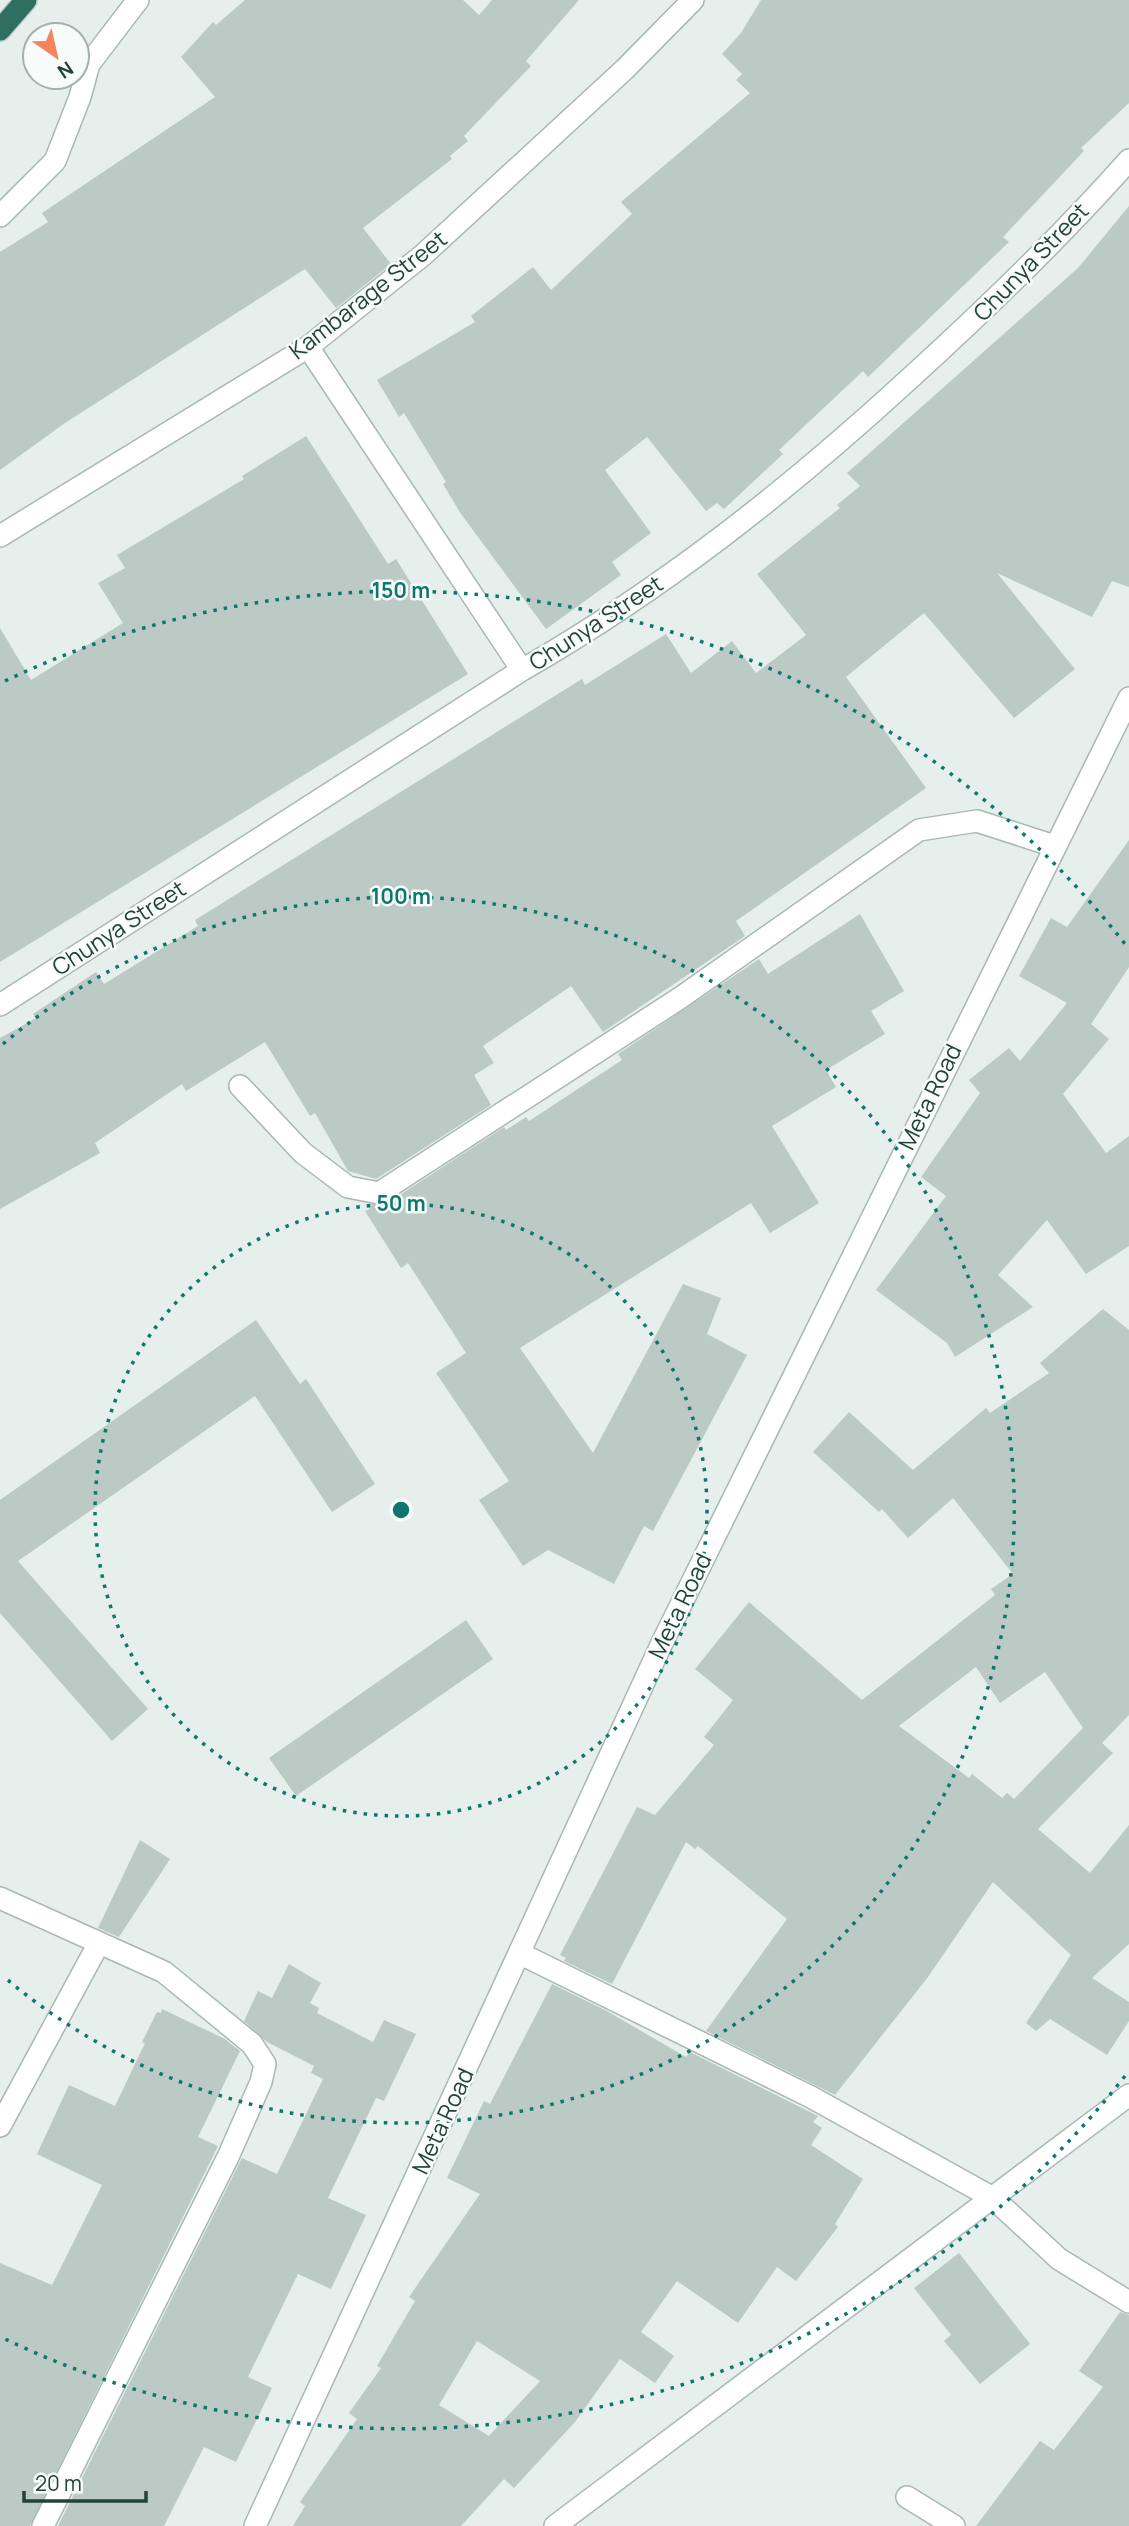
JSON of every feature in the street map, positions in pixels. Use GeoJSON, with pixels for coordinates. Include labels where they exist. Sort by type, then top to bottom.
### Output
{"type":"FeatureCollection","features":[{"type":"Feature","properties":{"kind":"highway"},"geometry":{"type":"LineString","coordinates":[[0,30],[26,0]]}},
{"type":"Feature","properties":{"kind":"street"},"geometry":{"type":"LineString","coordinates":[[0,216],[55,161],[80,97],[89,64],[138,0]]}},
{"type":"Feature","properties":{"kind":"street","name":"Kambarage Street"},"geometry":{"type":"LineString","coordinates":[[0,536],[308,346],[424,255],[625,69],[693,0]]}},
{"type":"Feature","properties":{"kind":"street","name":"Chunya Street"},"geometry":{"type":"LineString","coordinates":[[0,1004],[522,670],[601,625],[758,512],[847,436],[985,311],[1129,160]]}},
{"type":"Feature","properties":{"kind":"street"},"geometry":{"type":"LineString","coordinates":[[308,346],[522,670]]}},
{"type":"Feature","properties":{"kind":"street","name":"Meta Road"},"geometry":{"type":"LineString","coordinates":[[255,2526],[521,1954],[662,1643],[1129,698]]}},
{"type":"Feature","properties":{"kind":"street"},"geometry":{"type":"LineString","coordinates":[[240,1086],[303,1153],[348,1187],[379,1193],[680,998],[919,830],[977,821],[1054,846]]}},
{"type":"Feature","properties":{"kind":"street"},"geometry":{"type":"LineString","coordinates":[[0,1898],[164,1972],[252,2044],[265,2064],[261,2082],[228,2157],[43,2526]]}},
{"type":"Feature","properties":{"kind":"street"},"geometry":{"type":"LineString","coordinates":[[0,2126],[99,1943]]}},
{"type":"Feature","properties":{"kind":"street"},"geometry":{"type":"LineString","coordinates":[[521,1954],[811,2097],[993,2198],[1059,2259],[1129,2302]]}},
{"type":"Feature","properties":{"kind":"street"},"geometry":{"type":"LineString","coordinates":[[555,2526],[1129,2095]]}},
{"type":"Feature","properties":{"kind":"street"},"geometry":{"type":"LineString","coordinates":[[907,2497],[954,2526]]}},
{"type":"Feature","properties":{"kind":"building"},"geometry":{"type":"Polygon","coordinates":[[[245,0],[463,0],[479,15],[492,0],[579,0],[526,61],[531,66],[464,136],[468,141],[450,156],[452,159],[363,228],[391,264],[336,308],[305,269],[65,423],[0,470],[0,252],[48,222],[42,213],[215,97],[181,57],[213,22],[216,25],[245,0]]]}},
{"type":"Feature","properties":{"kind":"building"},"geometry":{"type":"Polygon","coordinates":[[[761,0],[1129,0],[1129,103],[1081,148],[1084,151],[1003,237],[1009,242],[868,377],[863,371],[779,450],[783,454],[724,509],[717,503],[706,511],[647,437],[605,470],[651,533],[612,562],[621,575],[546,629],[461,514],[443,484],[446,482],[404,413],[399,417],[377,380],[475,322],[471,316],[533,267],[551,290],[632,214],[621,202],[750,93],[736,80],[742,74],[722,54],[741,33],[761,0]]]}},
{"type":"Feature","properties":{"kind":"building"},"geometry":{"type":"Polygon","coordinates":[[[1129,206],[1129,587],[1112,581],[1092,617],[997,573],[1075,669],[1014,718],[924,613],[846,677],[926,788],[736,921],[745,936],[603,1032],[571,986],[483,1046],[494,1063],[474,1075],[491,1105],[376,1179],[348,1171],[315,1113],[310,1116],[265,1042],[186,1091],[182,1084],[95,1143],[100,1153],[0,1209],[0,1038],[36,1018],[33,1014],[96,972],[104,984],[198,926],[195,920],[582,679],[585,685],[666,634],[691,673],[732,641],[756,673],[806,635],[757,574],[840,508],[837,505],[860,486],[847,473],[1078,268],[1129,206]]]}},
{"type":"Feature","properties":{"kind":"building"},"geometry":{"type":"Polygon","coordinates":[[[306,436],[388,564],[396,559],[468,674],[0,962],[0,628],[31,680],[123,623],[98,583],[125,568],[117,555],[244,479],[242,476],[306,436]]]}},
{"type":"Feature","properties":{"kind":"building"},"geometry":{"type":"Polygon","coordinates":[[[1129,840],[1129,967],[1091,1024],[1109,1039],[1063,1094],[1106,1153],[1129,1136],[1129,1246],[1086,1274],[1047,1220],[998,1275],[1033,1307],[955,1357],[947,1343],[876,1290],[946,1196],[921,1177],[980,1093],[969,1080],[1009,1048],[1020,1061],[1067,1003],[1019,976],[1051,918],[1067,927],[1129,840]]]}},
{"type":"Feature","properties":{"kind":"building"},"geometry":{"type":"Polygon","coordinates":[[[860,914],[904,991],[871,1011],[885,1034],[826,1070],[836,1087],[772,1126],[819,1203],[770,1233],[751,1203],[520,1348],[593,1453],[683,1284],[721,1298],[707,1334],[747,1355],[653,1531],[644,1526],[614,1584],[548,1550],[523,1566],[479,1500],[509,1481],[436,1373],[466,1353],[408,1263],[401,1268],[365,1211],[370,1209],[367,1204],[386,1204],[504,1127],[506,1130],[526,1117],[529,1121],[622,1060],[618,1054],[759,959],[768,974],[860,914]]]}},
{"type":"Feature","properties":{"kind":"building"},"geometry":{"type":"Polygon","coordinates":[[[1103,1309],[1129,1330],[1129,1715],[1102,1743],[1113,1753],[1038,1829],[1090,1873],[1129,1825],[1129,1944],[1092,1978],[1129,2002],[1129,2021],[1107,2055],[1050,2019],[1036,2031],[1026,2023],[1071,1955],[993,1882],[928,1977],[835,2095],[706,2031],[787,1919],[698,1846],[695,1849],[686,1842],[612,1984],[564,1961],[566,1958],[560,1955],[637,1807],[655,1815],[714,1745],[704,1737],[733,1700],[695,1669],[749,1602],[862,1700],[995,1595],[991,1589],[1013,1574],[953,1498],[908,1538],[882,1509],[879,1512],[813,1452],[849,1412],[913,1470],[986,1408],[990,1413],[1049,1373],[1040,1363],[1103,1309]],[[976,1667],[899,1726],[969,1778],[972,1774],[1002,1798],[1007,1793],[1014,1799],[1083,1728],[1045,1672],[1000,1703],[976,1667]]]}},
{"type":"Feature","properties":{"kind":"building"},"geometry":{"type":"Polygon","coordinates":[[[256,1320],[300,1384],[306,1379],[375,1484],[332,1512],[255,1396],[18,1561],[148,1709],[112,1741],[0,1613],[0,1500],[256,1320]]]}},
{"type":"Feature","properties":{"kind":"building"},"geometry":{"type":"Polygon","coordinates":[[[466,1620],[493,1659],[296,1796],[269,1758],[466,1620]]]}},
{"type":"Feature","properties":{"kind":"building"},"geometry":{"type":"Polygon","coordinates":[[[140,1840],[170,1859],[119,1937],[98,1928],[140,1840]]]}},
{"type":"Feature","properties":{"kind":"building"},"geometry":{"type":"Polygon","coordinates":[[[289,1964],[321,1983],[310,2003],[319,2008],[317,2013],[373,2042],[384,2020],[416,2034],[384,2101],[376,2098],[328,2198],[366,2215],[331,2289],[298,2274],[248,2377],[272,2388],[236,2462],[204,2447],[164,2526],[58,2526],[242,2158],[277,2174],[323,2079],[311,2073],[314,2066],[267,2042],[244,2021],[258,1991],[272,1998],[289,1964]]]}},
{"type":"Feature","properties":{"kind":"building"},"geometry":{"type":"Polygon","coordinates":[[[552,1984],[605,2010],[686,2057],[690,2052],[818,2116],[813,2122],[822,2128],[811,2145],[863,2179],[835,2224],[838,2227],[796,2281],[777,2267],[738,2323],[677,2281],[641,2332],[674,2356],[655,2383],[620,2359],[575,2422],[514,2488],[504,2479],[461,2526],[293,2526],[305,2506],[300,2502],[357,2419],[349,2413],[381,2368],[377,2366],[415,2301],[409,2297],[480,2194],[447,2178],[484,2101],[490,2104],[552,1984]],[[477,2341],[439,2405],[489,2436],[540,2381],[477,2341]]]}},
{"type":"Feature","properties":{"kind":"building"},"geometry":{"type":"Polygon","coordinates":[[[162,2009],[225,2039],[240,2051],[198,2137],[218,2146],[30,2526],[0,2526],[0,2263],[52,2285],[102,2185],[37,2154],[69,2085],[115,2106],[145,2043],[142,2042],[157,2012],[161,2013],[162,2009]]]}},
{"type":"Feature","properties":{"kind":"building"},"geometry":{"type":"Polygon","coordinates":[[[959,2253],[1030,2344],[980,2384],[944,2341],[951,2335],[914,2288],[959,2253]]]}},
{"type":"Feature","properties":{"kind":"building"},"geometry":{"type":"Polygon","coordinates":[[[1120,2312],[1129,2315],[1129,2526],[976,2526],[1040,2441],[1054,2450],[1103,2387],[1079,2371],[1120,2312]]]}}]}
